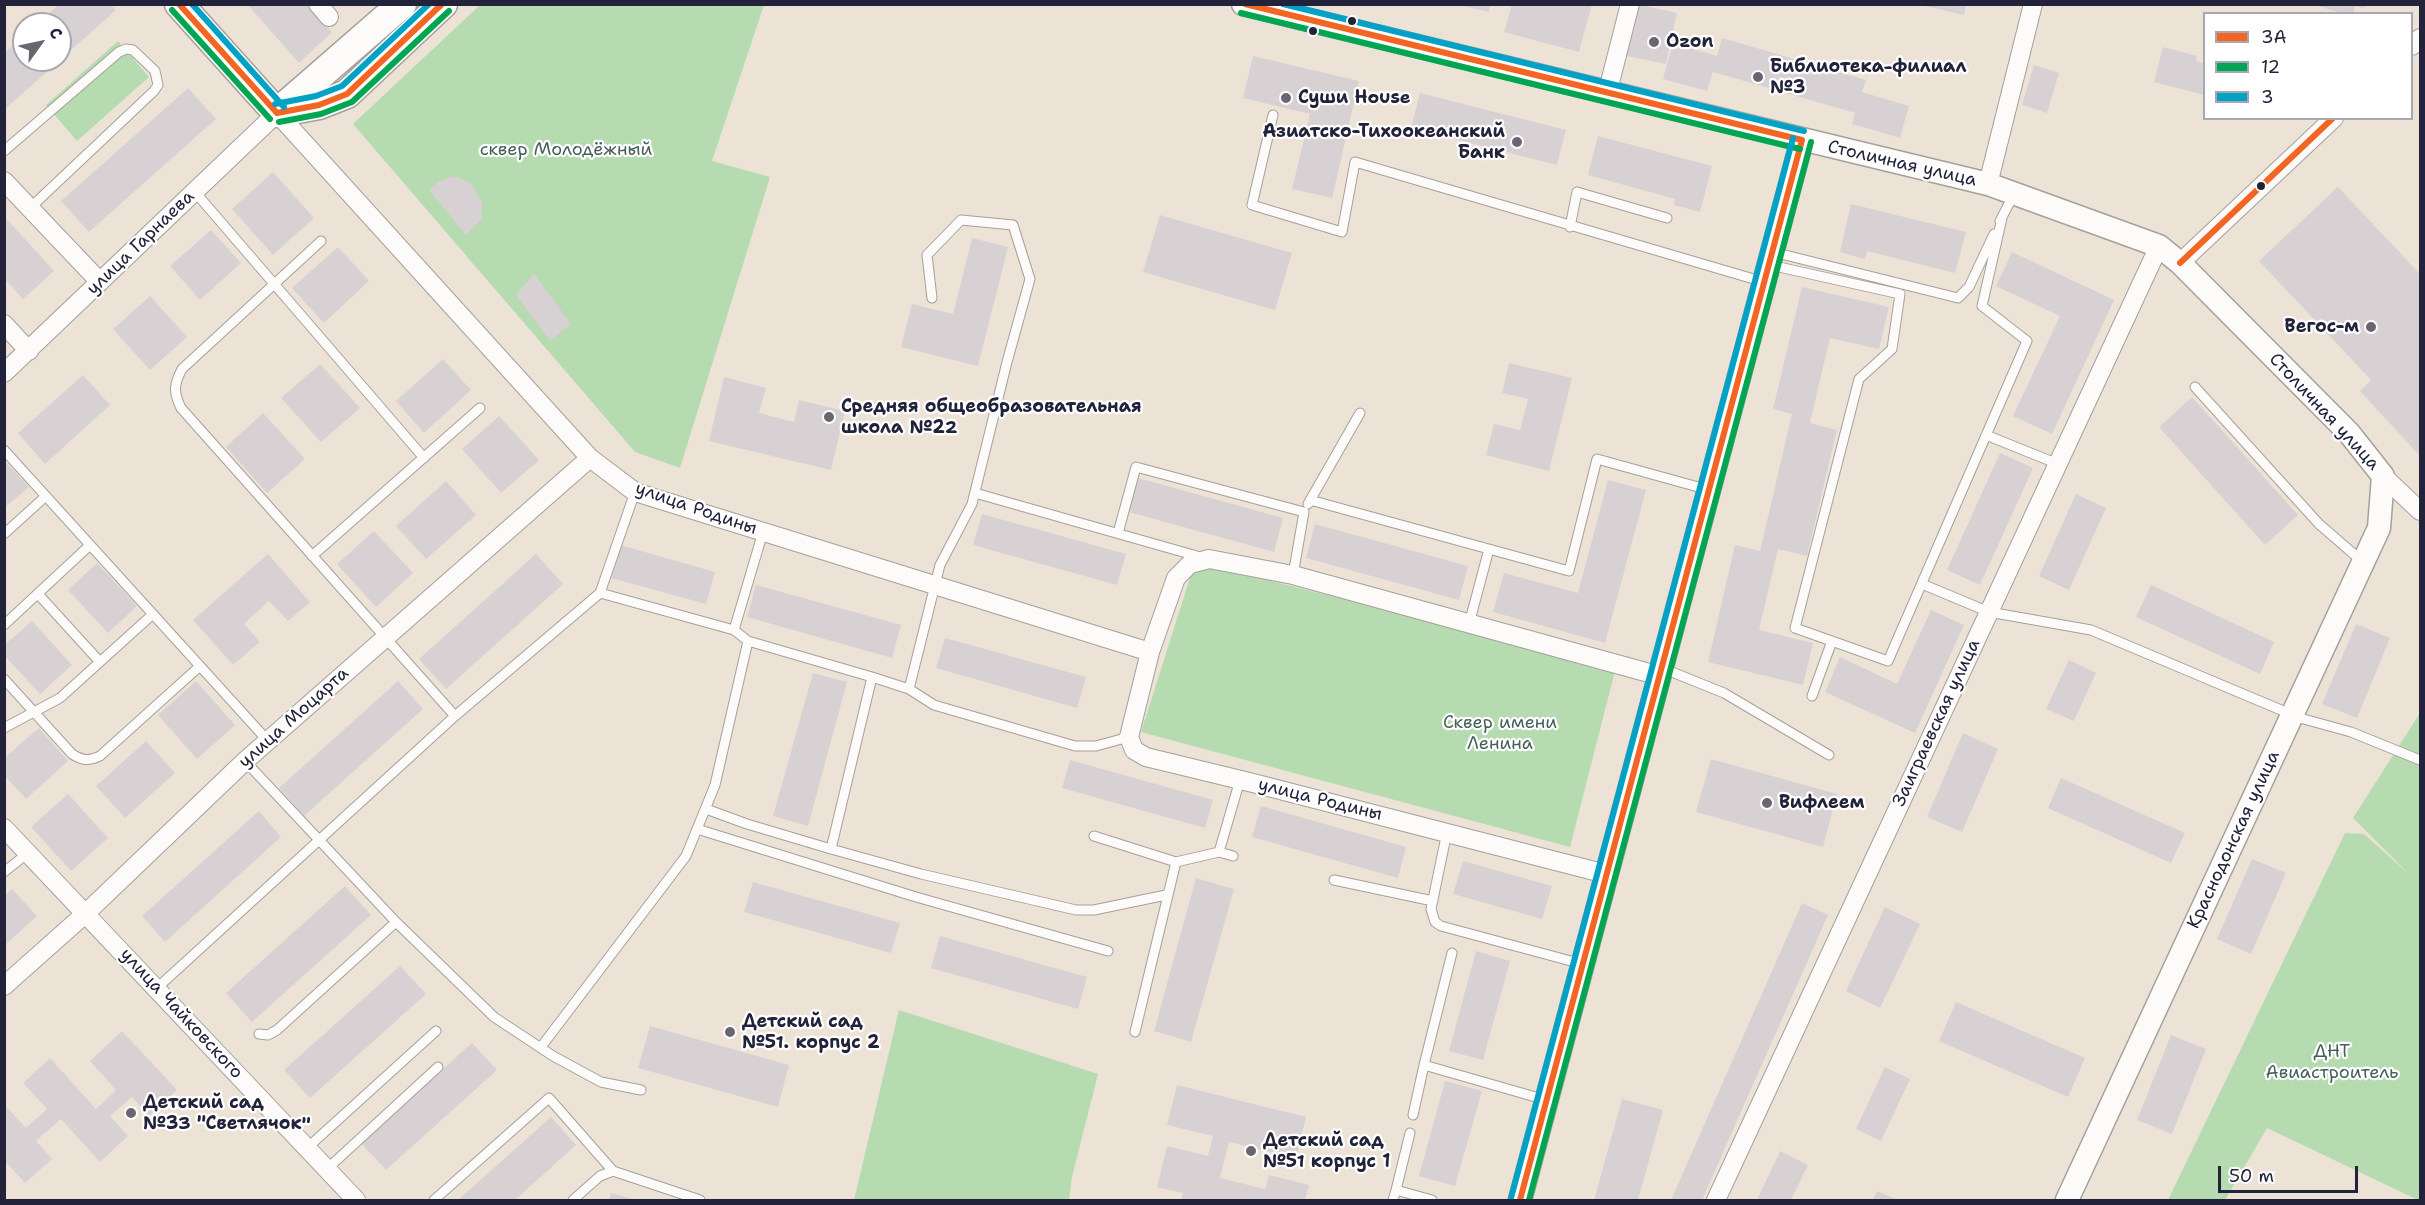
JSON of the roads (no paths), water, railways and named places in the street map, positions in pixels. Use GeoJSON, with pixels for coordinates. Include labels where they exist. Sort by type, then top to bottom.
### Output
{"type":"FeatureCollection","features":[{"type":"Feature","properties":{"kind":"main road"},"geometry":{"type":"LineString","coordinates":[[179,4],[277,113],[319,105],[346,94],[443,4]]}},
{"type":"Feature","properties":{"kind":"main road","name":"улица Гарнаева"},"geometry":{"type":"LineString","coordinates":[[277,113],[402,4]]}},
{"type":"Feature","properties":{"kind":"street","name":"Столичная улица"},"geometry":{"type":"LineString","coordinates":[[1243,4],[1304,12],[1607,94],[1988,184],[2159,246],[2180,263],[2349,433],[2383,476],[2421,512]]}},
{"type":"Feature","properties":{"kind":"street"},"geometry":{"type":"LineString","coordinates":[[1607,94],[1630,4]]}},
{"type":"Feature","properties":{"kind":"street"},"geometry":{"type":"LineString","coordinates":[[1988,184],[2033,4]]}},
{"type":"Feature","properties":{"kind":"street","name":"улица Гарнаева"},"geometry":{"type":"LineString","coordinates":[[4,374],[277,113]]}},
{"type":"Feature","properties":{"kind":"street","name":"улица Родины"},"geometry":{"type":"LineString","coordinates":[[277,113],[590,458],[635,492],[1150,652]]}},
{"type":"Feature","properties":{"kind":"street"},"geometry":{"type":"LineString","coordinates":[[2180,263],[2332,120]]}},
{"type":"Feature","properties":{"kind":"street"},"geometry":{"type":"LineString","coordinates":[[1520,1200],[1802,140]]}},
{"type":"Feature","properties":{"kind":"street"},"geometry":{"type":"LineString","coordinates":[[4,182],[100,282]]}},
{"type":"Feature","properties":{"kind":"street","name":"Заиграевская улица"},"geometry":{"type":"LineString","coordinates":[[1716,1200],[2159,246]]}},
{"type":"Feature","properties":{"kind":"street"},"geometry":{"type":"LineString","coordinates":[[4,324],[29,351]]}},
{"type":"Feature","properties":{"kind":"street","name":"улица Моцарта"},"geometry":{"type":"LineString","coordinates":[[4,986],[85,914],[245,761],[590,458]]}},
{"type":"Feature","properties":{"kind":"street","name":"Краснодонская улица"},"geometry":{"type":"LineString","coordinates":[[2067,1200],[2379,528],[2383,476]]}},
{"type":"Feature","properties":{"kind":"street"},"geometry":{"type":"LineString","coordinates":[[1129,738],[1150,652],[1176,578],[1190,564],[1209,559],[1293,575],[1469,624],[1661,672]]}},
{"type":"Feature","properties":{"kind":"street","name":"улица Родины"},"geometry":{"type":"LineString","coordinates":[[1129,738],[1134,750],[1146,757],[1606,874]]}},
{"type":"Feature","properties":{"kind":"street","name":"улица Чайковского"},"geometry":{"type":"LineString","coordinates":[[4,828],[357,1200]]}},
{"type":"Feature","properties":{"kind":"lane"},"geometry":{"type":"LineString","coordinates":[[4,151],[119,52],[126,49],[133,50],[155,71],[158,85],[154,91],[30,208]]}},
{"type":"Feature","properties":{"kind":"lane"},"geometry":{"type":"LineString","coordinates":[[1273,115],[1252,205],[1342,232],[1355,162],[1570,226],[1900,294],[1892,349],[1859,379],[1795,628],[1888,661],[2027,341],[1982,306],[2002,218]]}},
{"type":"Feature","properties":{"kind":"lane"},"geometry":{"type":"LineString","coordinates":[[195,192],[424,458]]}},
{"type":"Feature","properties":{"kind":"lane"},"geometry":{"type":"LineString","coordinates":[[1570,226],[1577,192],[1667,218]]}},
{"type":"Feature","properties":{"kind":"lane"},"geometry":{"type":"LineString","coordinates":[[1769,266],[1958,298],[1969,287],[2014,194]]}},
{"type":"Feature","properties":{"kind":"lane"},"geometry":{"type":"LineString","coordinates":[[909,689],[940,565],[962,526],[975,492],[1030,279],[1013,225],[961,220],[927,255],[932,298]]}},
{"type":"Feature","properties":{"kind":"lane"},"geometry":{"type":"LineString","coordinates":[[321,241],[182,369],[175,381],[175,395],[181,408],[456,716]]}},
{"type":"Feature","properties":{"kind":"lane"},"geometry":{"type":"LineString","coordinates":[[2195,387],[2319,524],[2363,562]]}},
{"type":"Feature","properties":{"kind":"lane"},"geometry":{"type":"LineString","coordinates":[[312,556],[480,408]]}},
{"type":"Feature","properties":{"kind":"lane"},"geometry":{"type":"LineString","coordinates":[[1293,575],[1304,512],[1360,413]]}},
{"type":"Feature","properties":{"kind":"lane"},"geometry":{"type":"LineString","coordinates":[[1986,435],[2058,464]]}},
{"type":"Feature","properties":{"kind":"lane"},"geometry":{"type":"LineString","coordinates":[[4,450],[268,741]]}},
{"type":"Feature","properties":{"kind":"lane"},"geometry":{"type":"LineString","coordinates":[[1310,500],[1569,571],[1598,459],[1709,490]]}},
{"type":"Feature","properties":{"kind":"lane"},"geometry":{"type":"LineString","coordinates":[[1118,533],[1136,467],[1304,512]]}},
{"type":"Feature","properties":{"kind":"lane"},"geometry":{"type":"LineString","coordinates":[[157,988],[456,716],[600,593],[635,492]]}},
{"type":"Feature","properties":{"kind":"lane"},"geometry":{"type":"LineString","coordinates":[[975,492],[1209,559]]}},
{"type":"Feature","properties":{"kind":"lane"},"geometry":{"type":"LineString","coordinates":[[4,534],[46,496]]}},
{"type":"Feature","properties":{"kind":"lane"},"geometry":{"type":"LineString","coordinates":[[734,630],[763,532]]}},
{"type":"Feature","properties":{"kind":"lane"},"geometry":{"type":"LineString","coordinates":[[4,625],[90,545]]}},
{"type":"Feature","properties":{"kind":"lane"},"geometry":{"type":"LineString","coordinates":[[1469,624],[1489,549]]}},
{"type":"Feature","properties":{"kind":"lane"},"geometry":{"type":"LineString","coordinates":[[1922,584],[1989,612],[2091,630],[2293,715],[2351,732],[2421,760]]}},
{"type":"Feature","properties":{"kind":"lane"},"geometry":{"type":"LineString","coordinates":[[600,593],[734,630],[748,641],[909,689],[934,705],[1075,746],[1096,746],[1129,738]]}},
{"type":"Feature","properties":{"kind":"lane"},"geometry":{"type":"LineString","coordinates":[[38,594],[100,662]]}},
{"type":"Feature","properties":{"kind":"lane"},"geometry":{"type":"LineString","coordinates":[[4,728],[60,698],[153,614]]}},
{"type":"Feature","properties":{"kind":"lane"},"geometry":{"type":"LineString","coordinates":[[542,1047],[686,856],[714,786],[748,641]]}},
{"type":"Feature","properties":{"kind":"lane"},"geometry":{"type":"LineString","coordinates":[[1812,696],[1832,641]]}},
{"type":"Feature","properties":{"kind":"lane"},"geometry":{"type":"LineString","coordinates":[[4,679],[72,754],[81,760],[91,760],[100,756],[200,666]]}},
{"type":"Feature","properties":{"kind":"lane"},"geometry":{"type":"LineString","coordinates":[[1661,672],[1724,693],[1829,755]]}},
{"type":"Feature","properties":{"kind":"lane"},"geometry":{"type":"LineString","coordinates":[[831,849],[872,677]]}},
{"type":"Feature","properties":{"kind":"lane"},"geometry":{"type":"LineString","coordinates":[[245,761],[396,922],[494,1017],[601,1082],[641,1090]]}},
{"type":"Feature","properties":{"kind":"lane"},"geometry":{"type":"LineString","coordinates":[[1219,852],[1240,780]]}},
{"type":"Feature","properties":{"kind":"lane"},"geometry":{"type":"LineString","coordinates":[[706,809],[747,824],[921,874],[1076,910],[1094,910],[1166,895]]}},
{"type":"Feature","properties":{"kind":"lane"},"geometry":{"type":"LineString","coordinates":[[698,829],[916,897],[1108,951]]}},
{"type":"Feature","properties":{"kind":"lane"},"geometry":{"type":"LineString","coordinates":[[1447,832],[1433,901],[1432,916],[1435,922],[1441,926],[1582,964]]}},
{"type":"Feature","properties":{"kind":"lane"},"geometry":{"type":"LineString","coordinates":[[1094,836],[1176,862],[1219,852],[1233,856]]}},
{"type":"Feature","properties":{"kind":"lane"},"geometry":{"type":"LineString","coordinates":[[4,872],[28,853]]}},
{"type":"Feature","properties":{"kind":"lane"},"geometry":{"type":"LineString","coordinates":[[1135,1032],[1166,895],[1176,862]]}},
{"type":"Feature","properties":{"kind":"lane"},"geometry":{"type":"LineString","coordinates":[[1334,880],[1433,901]]}},
{"type":"Feature","properties":{"kind":"lane"},"geometry":{"type":"LineString","coordinates":[[259,1034],[268,1035],[277,1030],[396,922]]}},
{"type":"Feature","properties":{"kind":"lane"},"geometry":{"type":"LineString","coordinates":[[1413,1115],[1452,953]]}},
{"type":"Feature","properties":{"kind":"lane"},"geometry":{"type":"LineString","coordinates":[[307,1148],[436,1031]]}},
{"type":"Feature","properties":{"kind":"lane"},"geometry":{"type":"LineString","coordinates":[[1425,1065],[1546,1100]]}},
{"type":"Feature","properties":{"kind":"lane"},"geometry":{"type":"LineString","coordinates":[[327,1169],[438,1067]]}},
{"type":"Feature","properties":{"kind":"lane"},"geometry":{"type":"LineString","coordinates":[[434,1200],[549,1098],[613,1171],[687,1198],[700,1200]]}},
{"type":"Feature","properties":{"kind":"lane"},"geometry":{"type":"LineString","coordinates":[[1393,1200],[1410,1133]]}},
{"type":"Feature","properties":{"kind":"lane"},"geometry":{"type":"LineString","coordinates":[[573,1200],[600,1176],[613,1171]]}},
{"type":"Feature","properties":{"kind":"lane"},"geometry":{"type":"LineString","coordinates":[[1396,1190],[1432,1200]]}},
{"type":"Feature","properties":{"kind":"place","name":"Ozon"},"geometry":{"type":"Point","coordinates":[1654,42]}},
{"type":"Feature","properties":{"kind":"place","name":"Библиотека-филиал №3"},"geometry":{"type":"Point","coordinates":[1758,77]}},
{"type":"Feature","properties":{"kind":"place","name":"Суши House"},"geometry":{"type":"Point","coordinates":[1286,98]}},
{"type":"Feature","properties":{"kind":"place","name":"Азиатско-Тихоокеанский Банк"},"geometry":{"type":"Point","coordinates":[1517,142]}},
{"type":"Feature","properties":{"kind":"place","name":"Вегос-м"},"geometry":{"type":"Point","coordinates":[2371,327]}},
{"type":"Feature","properties":{"kind":"place","name":"Средняя общеобразовательная школа №22"},"geometry":{"type":"Point","coordinates":[829,417]}},
{"type":"Feature","properties":{"kind":"place","name":"Вифлеем"},"geometry":{"type":"Point","coordinates":[1767,803]}},
{"type":"Feature","properties":{"kind":"place","name":"Детский сад №51. корпус 2"},"geometry":{"type":"Point","coordinates":[730,1032]}},
{"type":"Feature","properties":{"kind":"place","name":"Детский сад №33 \"Светлячок\""},"geometry":{"type":"Point","coordinates":[131,1113]}},
{"type":"Feature","properties":{"kind":"place","name":"Детский сад №51 корпус 1"},"geometry":{"type":"Point","coordinates":[1251,1151]}},
{"type":"Feature","properties":{"kind":"park label","name":"сквер Молодёжный"},"geometry":{"type":"Point","coordinates":[566,150]}},
{"type":"Feature","properties":{"kind":"park label","name":"Сквер имени Ленина"},"geometry":{"type":"Point","coordinates":[1500,733]}},
{"type":"Feature","properties":{"kind":"park label","name":"ДНТ Авиастроитель"},"geometry":{"type":"Point","coordinates":[2332,1062]}}]}
